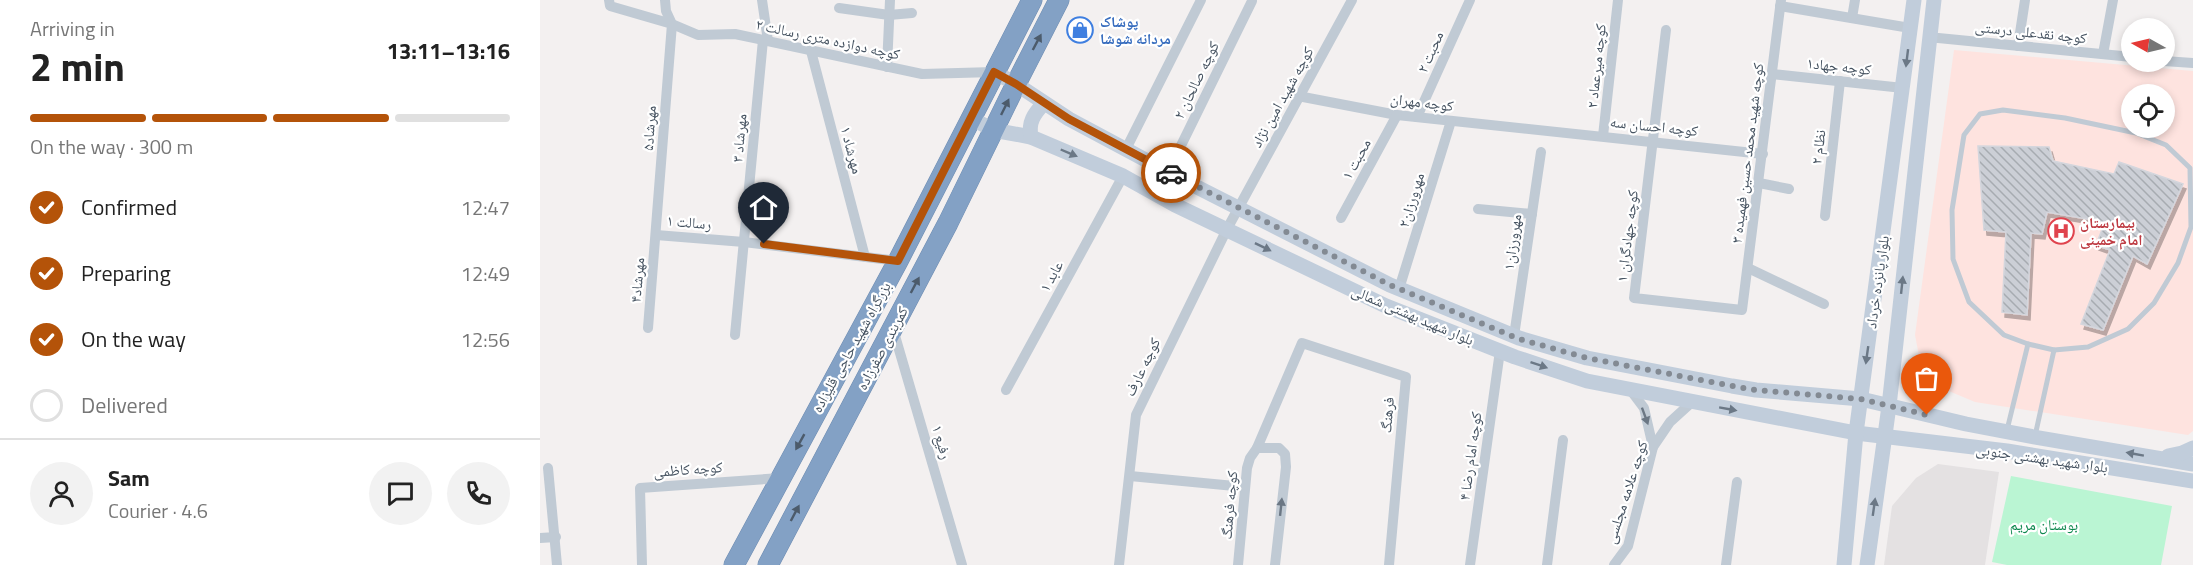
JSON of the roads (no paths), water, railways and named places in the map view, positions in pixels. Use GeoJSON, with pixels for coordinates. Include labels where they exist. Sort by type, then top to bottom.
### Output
{"type":"FeatureCollection","features":[{"type":"Feature","properties":{"kind":"highway","name":"بزرگراه شهید حاجی قلیزاده"},"geometry":{"type":"LineString","coordinates":[[734,565],[898,261],[1032,0]]}},
{"type":"Feature","properties":{"kind":"highway"},"geometry":{"type":"LineString","coordinates":[[1016,84],[1059,0]]}},
{"type":"Feature","properties":{"kind":"highway","name":"کمربندی صفرزاده"},"geometry":{"type":"LineString","coordinates":[[768,565],[948,223],[1016,84]]}},
{"type":"Feature","properties":{"kind":"main road","name":"بلوار پانزده خرداد"},"geometry":{"type":"LineString","coordinates":[[1844,565],[1856,433],[1914,0]]}},
{"type":"Feature","properties":{"kind":"main road","name":"بلوار پانزده خرداد"},"geometry":{"type":"LineString","coordinates":[[1867,565],[1889,406],[1928,37],[1934,0]]}},
{"type":"Feature","properties":{"kind":"main road","name":"بلوار شهید بهشتی شمالی"},"geometry":{"type":"LineString","coordinates":[[994,72],[1069,119],[1239,208],[1399,289],[1514,336],[1587,358],[1756,390],[1861,399]]}},
{"type":"Feature","properties":{"kind":"main road"},"geometry":{"type":"LineString","coordinates":[[1031,137],[1029,127],[1034,113],[1044,103]]}},
{"type":"Feature","properties":{"kind":"main road","name":"بلوار شهید بهشتی شمالی"},"geometry":{"type":"LineString","coordinates":[[971,118],[993,130],[1031,137],[1123,176],[1175,205],[1386,306],[1500,351],[1587,381],[1856,433]]}},
{"type":"Feature","properties":{"kind":"main road"},"geometry":{"type":"LineString","coordinates":[[1795,420],[1802,412],[1804,404],[1802,397],[1796,393]]}},
{"type":"Feature","properties":{"kind":"main road","name":"بلوار شهید بهشتی جنوبی"},"geometry":{"type":"LineString","coordinates":[[1861,399],[1966,424],[2193,464]]}},
{"type":"Feature","properties":{"kind":"main road"},"geometry":{"type":"LineString","coordinates":[[1961,446],[1966,424]]}},
{"type":"Feature","properties":{"kind":"main road","name":"بلوار شهید بهشتی جنوبی"},"geometry":{"type":"LineString","coordinates":[[1856,433],[2040,456],[2193,482]]}},
{"type":"Feature","properties":{"kind":"main road"},"geometry":{"type":"LineString","coordinates":[[2158,458],[2193,448]]}},
{"type":"Feature","properties":{"kind":"street","name":"کوچه دوازده متری رسالت ۲"},"geometry":{"type":"LineString","coordinates":[[609,0],[610,6],[672,24],[698,35],[735,34],[922,74],[994,72]]}},
{"type":"Feature","properties":{"kind":"street","name":"مهرشاد ۳"},"geometry":{"type":"LineString","coordinates":[[735,335],[765,41],[762,0]]}},
{"type":"Feature","properties":{"kind":"street"},"geometry":{"type":"LineString","coordinates":[[887,67],[890,0]]}},
{"type":"Feature","properties":{"kind":"street"},"geometry":{"type":"LineString","coordinates":[[1126,149],[1201,0]]}},
{"type":"Feature","properties":{"kind":"street","name":"کوچه شهید امین نژاد"},"geometry":{"type":"LineString","coordinates":[[1227,230],[1352,0]]}},
{"type":"Feature","properties":{"kind":"street","name":"محبت ۲"},"geometry":{"type":"LineString","coordinates":[[1417,117],[1470,0]]}},
{"type":"Feature","properties":{"kind":"street","name":"کوچه میرعماد ۲"},"geometry":{"type":"LineString","coordinates":[[1603,136],[1618,0]]}},
{"type":"Feature","properties":{"kind":"street"},"geometry":{"type":"LineString","coordinates":[[1852,18],[1855,0]]}},
{"type":"Feature","properties":{"kind":"street"},"geometry":{"type":"LineString","coordinates":[[2018,46],[2025,0]]}},
{"type":"Feature","properties":{"kind":"street"},"geometry":{"type":"LineString","coordinates":[[2103,54],[2113,0]]}},
{"type":"Feature","properties":{"kind":"street","name":"کوچه صالحان ۲"},"geometry":{"type":"LineString","coordinates":[[1168,171],[1252,1]]}},
{"type":"Feature","properties":{"kind":"street"},"geometry":{"type":"LineString","coordinates":[[1780,3],[1910,28]]}},
{"type":"Feature","properties":{"kind":"street","name":"کوچه شهید محمد حسین فهمیده ۳"},"geometry":{"type":"LineString","coordinates":[[1742,310],[1780,3]]}},
{"type":"Feature","properties":{"kind":"street"},"geometry":{"type":"LineString","coordinates":[[665,5],[672,24]]}},
{"type":"Feature","properties":{"kind":"street"},"geometry":{"type":"LineString","coordinates":[[839,8],[889,15],[912,14]]}},
{"type":"Feature","properties":{"kind":"street","name":"مهرشاد۵"},"geometry":{"type":"LineString","coordinates":[[656,235],[672,24]]}},
{"type":"Feature","properties":{"kind":"street"},"geometry":{"type":"LineString","coordinates":[[1653,141],[1666,30]]}},
{"type":"Feature","properties":{"kind":"street","name":"کوچه نقدعلی درستی"},"geometry":{"type":"LineString","coordinates":[[1928,37],[2121,56]]}},
{"type":"Feature","properties":{"kind":"street","name":"مهرشاد ۱"},"geometry":{"type":"LineString","coordinates":[[811,51],[866,257]]}},
{"type":"Feature","properties":{"kind":"street"},"geometry":{"type":"LineString","coordinates":[[2175,62],[2193,63]]}},
{"type":"Feature","properties":{"kind":"street","name":"کوچه جهاد۱"},"geometry":{"type":"LineString","coordinates":[[1772,74],[1903,88]]}},
{"type":"Feature","properties":{"kind":"street","name":"نظام ۲"},"geometry":{"type":"LineString","coordinates":[[1825,216],[1840,81]]}},
{"type":"Feature","properties":{"kind":"street","name":"کوچه مهران"},"geometry":{"type":"LineString","coordinates":[[1298,96],[1397,115],[1543,130]]}},
{"type":"Feature","properties":{"kind":"street","name":"محبت ۱"},"geometry":{"type":"LineString","coordinates":[[1341,218],[1397,115]]}},
{"type":"Feature","properties":{"kind":"street","name":"مهرورزان۲"},"geometry":{"type":"LineString","coordinates":[[1399,289],[1451,121]]}},
{"type":"Feature","properties":{"kind":"street","name":"کوچه احسان سه"},"geometry":{"type":"LineString","coordinates":[[1543,130],[1763,154]]}},
{"type":"Feature","properties":{"kind":"street","name":"کوچه جهادگران ۱"},"geometry":{"type":"LineString","coordinates":[[1653,141],[1634,298],[1742,310]]}},
{"type":"Feature","properties":{"kind":"street","name":"مهرورزان۱"},"geometry":{"type":"LineString","coordinates":[[1514,336],[1541,152]]}},
{"type":"Feature","properties":{"kind":"street","name":"عابد ۱"},"geometry":{"type":"LineString","coordinates":[[1006,390],[1123,176]]}},
{"type":"Feature","properties":{"kind":"street"},"geometry":{"type":"LineString","coordinates":[[1759,183],[1789,189]]}},
{"type":"Feature","properties":{"kind":"street"},"geometry":{"type":"LineString","coordinates":[[1478,209],[1532,214]]}},
{"type":"Feature","properties":{"kind":"street","name":"کوچه عارف"},"geometry":{"type":"LineString","coordinates":[[1119,565],[1136,415],[1227,230]]}},
{"type":"Feature","properties":{"kind":"street","name":"رسالت ۱"},"geometry":{"type":"LineString","coordinates":[[656,235],[744,241],[898,261]]}},
{"type":"Feature","properties":{"kind":"street","name":"مهرشاد۴"},"geometry":{"type":"LineString","coordinates":[[648,328],[656,235]]}},
{"type":"Feature","properties":{"kind":"street"},"geometry":{"type":"LineString","coordinates":[[1748,268],[1824,304]]}},
{"type":"Feature","properties":{"kind":"street","name":"رفیع ۱"},"geometry":{"type":"LineString","coordinates":[[893,328],[962,565]]}},
{"type":"Feature","properties":{"kind":"street","name":"کوچه فرهنگ"},"geometry":{"type":"LineString","coordinates":[[1238,565],[1246,468],[1257,448],[1302,343]]}},
{"type":"Feature","properties":{"kind":"street","name":"فرهنگ"},"geometry":{"type":"LineString","coordinates":[[1302,343],[1406,377],[1389,565]]}},
{"type":"Feature","properties":{"kind":"street","name":"کوچه امام رضا ۴"},"geometry":{"type":"LineString","coordinates":[[1470,565],[1500,351]]}},
{"type":"Feature","properties":{"kind":"street"},"geometry":{"type":"LineString","coordinates":[[1629,388],[1644,408],[1653,447]]}},
{"type":"Feature","properties":{"kind":"street","name":"کوچه علامه مجلسی"},"geometry":{"type":"LineString","coordinates":[[1614,565],[1628,546],[1653,447],[1670,422],[1692,402]]}},
{"type":"Feature","properties":{"kind":"street"},"geometry":{"type":"LineString","coordinates":[[1547,565],[1563,440]]}},
{"type":"Feature","properties":{"kind":"street"},"geometry":{"type":"LineString","coordinates":[[1257,448],[1279,448],[1285,454],[1286,467],[1275,565]]}},
{"type":"Feature","properties":{"kind":"street"},"geometry":{"type":"LineString","coordinates":[[548,468],[557,565]]}},
{"type":"Feature","properties":{"kind":"street"},"geometry":{"type":"LineString","coordinates":[[1130,476],[1245,487]]}},
{"type":"Feature","properties":{"kind":"street","name":"کوچه کاظمی"},"geometry":{"type":"LineString","coordinates":[[642,565],[640,488],[780,478]]}},
{"type":"Feature","properties":{"kind":"street"},"geometry":{"type":"LineString","coordinates":[[1726,565],[1737,482]]}},
{"type":"Feature","properties":{"kind":"street"},"geometry":{"type":"LineString","coordinates":[[540,538],[556,537]]}},
{"type":"Feature","properties":{"kind":"lane"},"geometry":{"type":"LineString","coordinates":[[2002,110],[2065,118],[2136,133],[2166,145],[2190,168],[2190,227],[2178,263],[2154,303],[2128,329],[2088,347],[2054,350],[2028,344],[2004,335],[1969,302],[1953,259],[1952,210],[1964,135],[1980,114],[2002,110]]}},
{"type":"Feature","properties":{"kind":"lane"},"geometry":{"type":"LineString","coordinates":[[2007,432],[2028,344]]}},
{"type":"Feature","properties":{"kind":"lane"},"geometry":{"type":"LineString","coordinates":[[2034,437],[2054,350]]}},
{"type":"Feature","properties":{"kind":"place","name":"پوشاک مردانه شوشا"},"geometry":{"type":"Point","coordinates":[1080,30]}},
{"type":"Feature","properties":{"kind":"place","name":"بیمارستان امام خمینی"},"geometry":{"type":"Point","coordinates":[2061,231]}},
{"type":"Feature","properties":{"kind":"park label","name":"بوستان مریم"},"geometry":{"type":"Point","coordinates":[2044,524]}}]}
